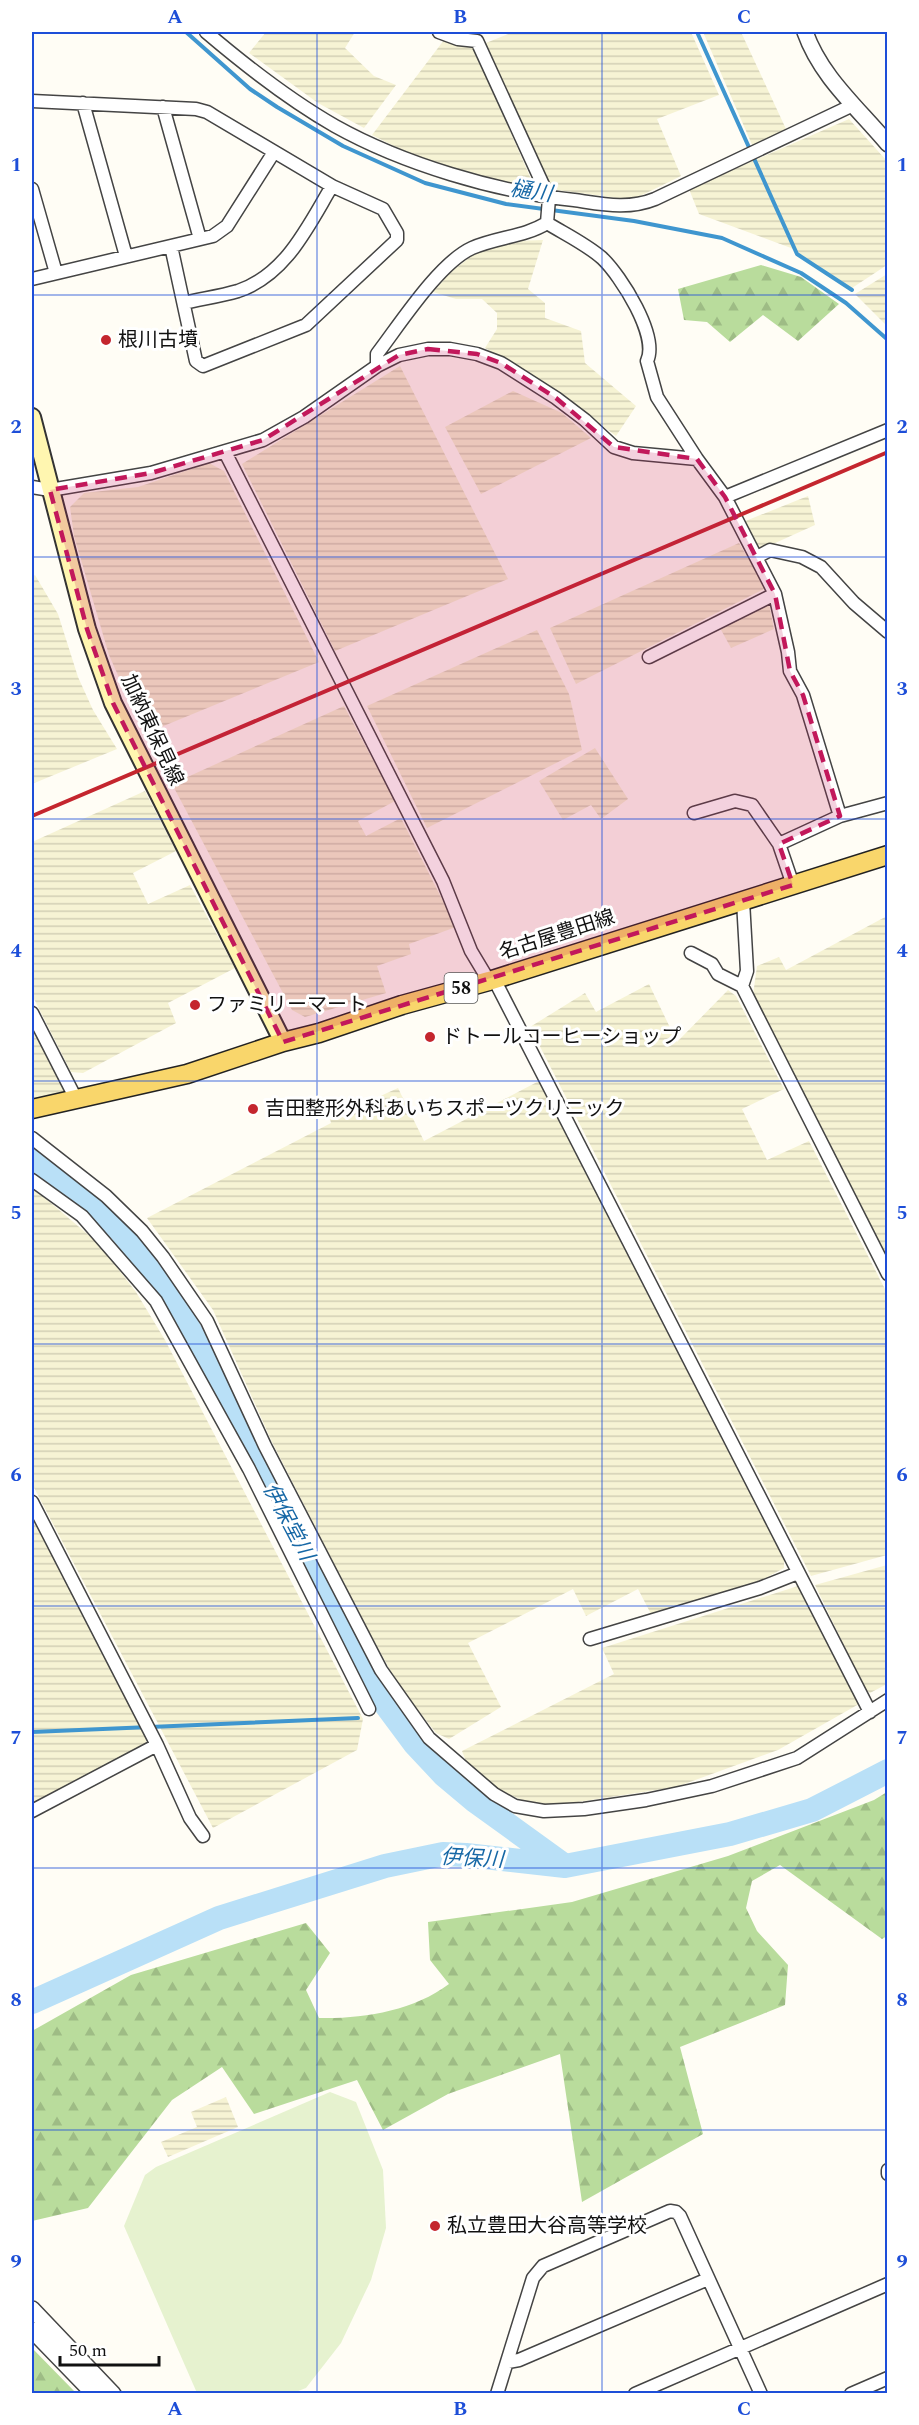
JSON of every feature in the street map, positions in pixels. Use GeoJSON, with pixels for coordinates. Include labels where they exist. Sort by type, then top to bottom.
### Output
{"type":"FeatureCollection","features":[{"type":"Feature","properties":{"kind":"main road","name":"加納東保見線"},"geometry":{"type":"LineString","coordinates":[[32,417],[87,629],[113,703],[283,1042]]}},
{"type":"Feature","properties":{"kind":"main road","name":"名古屋豊田線"},"geometry":{"type":"LineString","coordinates":[[32,1109],[187,1074],[283,1042],[491,980],[888,855]]}},
{"type":"Feature","properties":{"kind":"street"},"geometry":{"type":"LineString","coordinates":[[206,32],[255,72],[336,126],[434,169],[549,199],[639,206],[853,105]]}},
{"type":"Feature","properties":{"kind":"street"},"geometry":{"type":"LineString","coordinates":[[377,366],[377,354],[442,271],[470,249],[497,238],[534,231],[547,220],[549,199],[477,41],[449,37],[439,32]]}},
{"type":"Feature","properties":{"kind":"street"},"geometry":{"type":"LineString","coordinates":[[805,32],[820,65],[888,144]]}},
{"type":"Feature","properties":{"kind":"street"},"geometry":{"type":"LineString","coordinates":[[32,101],[196,109],[207,112],[332,186],[383,209],[397,232],[397,240],[306,325],[203,366],[196,361],[171,246]]}},
{"type":"Feature","properties":{"kind":"street"},"geometry":{"type":"LineString","coordinates":[[83,103],[126,256]]}},
{"type":"Feature","properties":{"kind":"street"},"geometry":{"type":"LineString","coordinates":[[163,107],[200,239]]}},
{"type":"Feature","properties":{"kind":"street"},"geometry":{"type":"LineString","coordinates":[[32,279],[213,236],[227,226],[274,152]]}},
{"type":"Feature","properties":{"kind":"street"},"geometry":{"type":"LineString","coordinates":[[184,303],[238,291],[269,275],[283,262],[299,240],[332,186]]}},
{"type":"Feature","properties":{"kind":"street"},"geometry":{"type":"LineString","coordinates":[[32,189],[56,273]]}},
{"type":"Feature","properties":{"kind":"street"},"geometry":{"type":"LineString","coordinates":[[547,220],[603,259],[636,305],[647,333],[649,356],[647,361],[657,397],[725,497],[775,594],[790,671],[804,695],[840,816]]}},
{"type":"Feature","properties":{"kind":"street"},"geometry":{"type":"LineString","coordinates":[[32,487],[50,490],[151,473],[263,440],[304,417],[377,366],[399,356],[428,349],[450,349],[477,354],[501,363],[585,420],[614,447],[633,453],[697,459]]}},
{"type":"Feature","properties":{"kind":"street"},"geometry":{"type":"LineString","coordinates":[[725,497],[888,430]]}},
{"type":"Feature","properties":{"kind":"street"},"geometry":{"type":"LineString","coordinates":[[225,452],[443,881],[471,951],[491,980],[870,1712]]}},
{"type":"Feature","properties":{"kind":"street"},"geometry":{"type":"LineString","coordinates":[[757,557],[770,550],[802,557],[821,567],[854,603],[888,632]]}},
{"type":"Feature","properties":{"kind":"street"},"geometry":{"type":"LineString","coordinates":[[649,657],[775,594]]}},
{"type":"Feature","properties":{"kind":"street"},"geometry":{"type":"LineString","coordinates":[[694,813],[735,801],[752,805],[779,844],[793,885]]}},
{"type":"Feature","properties":{"kind":"street"},"geometry":{"type":"LineString","coordinates":[[779,844],[840,816],[888,803]]}},
{"type":"Feature","properties":{"kind":"street"},"geometry":{"type":"LineString","coordinates":[[742,986],[747,972],[743,901]]}},
{"type":"Feature","properties":{"kind":"street"},"geometry":{"type":"LineString","coordinates":[[691,953],[712,964],[718,974],[742,986],[888,1274]]}},
{"type":"Feature","properties":{"kind":"street"},"geometry":{"type":"LineString","coordinates":[[32,1013],[76,1099]]}},
{"type":"Feature","properties":{"kind":"street"},"geometry":{"type":"LineString","coordinates":[[32,1138],[106,1196],[142,1231],[163,1257],[207,1321],[265,1446],[381,1670],[429,1738],[494,1794],[515,1806],[544,1811],[584,1809],[646,1800],[712,1786],[797,1758],[888,1700]]}},
{"type":"Feature","properties":{"kind":"street"},"geometry":{"type":"LineString","coordinates":[[32,1180],[82,1216],[156,1301],[249,1469],[369,1709]]}},
{"type":"Feature","properties":{"kind":"street"},"geometry":{"type":"LineString","coordinates":[[32,1502],[157,1745],[190,1818],[203,1836]]}},
{"type":"Feature","properties":{"kind":"street"},"geometry":{"type":"LineString","coordinates":[[590,1640],[760,1588],[798,1573]]}},
{"type":"Feature","properties":{"kind":"street"},"geometry":{"type":"LineString","coordinates":[[32,1811],[157,1745]]}},
{"type":"Feature","properties":{"kind":"street"},"geometry":{"type":"LineString","coordinates":[[497,2394],[537,2271],[543,2266],[670,2211],[680,2216],[761,2394]]}},
{"type":"Feature","properties":{"kind":"street"},"geometry":{"type":"LineString","coordinates":[[508,2362],[519,2360],[708,2279]]}},
{"type":"Feature","properties":{"kind":"street"},"geometry":{"type":"LineString","coordinates":[[635,2394],[658,2389],[740,2349],[888,2284]]}},
{"type":"Feature","properties":{"kind":"street"},"geometry":{"type":"LineString","coordinates":[[32,2309],[113,2394]]}},
{"type":"Feature","properties":{"kind":"street"},"geometry":{"type":"LineString","coordinates":[[32,2330],[94,2394]]}},
{"type":"Feature","properties":{"kind":"street"},"geometry":{"type":"LineString","coordinates":[[851,2394],[888,2378]]}},
{"type":"Feature","properties":{"kind":"highlighted area"},"geometry":{"type":"Polygon","coordinates":[[[428,349],[477,354],[501,363],[556,398],[614,447],[697,459],[725,497],[775,594],[790,671],[803,695],[840,816],[779,844],[793,885],[283,1042],[113,703],[87,629],[50,490],[151,473],[263,440],[399,355],[428,349]]]}},
{"type":"Feature","properties":{"kind":"shaded area"},"geometry":{"type":"Polygon","coordinates":[[[266,32],[355,32],[345,48],[374,76],[396,85],[364,128],[318,103],[249,53],[266,32]]]}},
{"type":"Feature","properties":{"kind":"shaded area"},"geometry":{"type":"Polygon","coordinates":[[[513,32],[691,32],[719,95],[657,119],[681,176],[632,200],[550,189],[486,43],[513,32]]]}},
{"type":"Feature","properties":{"kind":"shaded area"},"geometry":{"type":"Polygon","coordinates":[[[703,32],[741,32],[786,129],[753,147],[703,32]]]}},
{"type":"Feature","properties":{"kind":"shaded area"},"geometry":{"type":"Polygon","coordinates":[[[444,40],[474,48],[534,186],[500,181],[434,162],[372,135],[444,40]]]}},
{"type":"Feature","properties":{"kind":"shaded area"},"geometry":{"type":"Polygon","coordinates":[[[849,119],[887,161],[887,265],[852,288],[791,248],[699,214],[689,189],[849,119]]]}},
{"type":"Feature","properties":{"kind":"shaded area"},"geometry":{"type":"Polygon","coordinates":[[[543,240],[528,289],[545,303],[545,318],[581,331],[585,363],[636,406],[616,436],[544,382],[485,348],[497,329],[497,313],[482,299],[456,299],[433,292],[451,272],[478,251],[514,241],[543,240]]]}},
{"type":"Feature","properties":{"kind":"shaded area"},"geometry":{"type":"Polygon","coordinates":[[[887,274],[887,326],[855,294],[887,274]]]}},
{"type":"Feature","properties":{"kind":"shaded area"},"geometry":{"type":"Polygon","coordinates":[[[400,366],[508,579],[335,651],[242,464],[400,366]]]}},
{"type":"Feature","properties":{"kind":"shaded area"},"geometry":{"type":"Polygon","coordinates":[[[513,391],[562,413],[591,438],[481,494],[445,427],[513,391]]]}},
{"type":"Feature","properties":{"kind":"shaded area"},"geometry":{"type":"Polygon","coordinates":[[[209,463],[224,471],[319,662],[144,734],[109,655],[74,536],[70,507],[84,493],[138,487],[209,463]]]}},
{"type":"Feature","properties":{"kind":"shaded area"},"geometry":{"type":"Polygon","coordinates":[[[808,496],[815,525],[760,550],[743,522],[808,496]]]}},
{"type":"Feature","properties":{"kind":"shaded area"},"geometry":{"type":"Polygon","coordinates":[[[739,543],[766,588],[576,684],[550,628],[739,543]]]}},
{"type":"Feature","properties":{"kind":"shaded area"},"geometry":{"type":"Polygon","coordinates":[[[35,575],[58,614],[78,677],[93,710],[117,749],[32,784],[32,577],[35,575]]]}},
{"type":"Feature","properties":{"kind":"shaded area"},"geometry":{"type":"Polygon","coordinates":[[[769,604],[774,629],[731,648],[720,628],[769,604]]]}},
{"type":"Feature","properties":{"kind":"shaded area"},"geometry":{"type":"Polygon","coordinates":[[[537,630],[569,694],[582,750],[427,828],[367,706],[537,630]]]}},
{"type":"Feature","properties":{"kind":"shaded area"},"geometry":{"type":"Polygon","coordinates":[[[344,706],[395,801],[358,821],[366,836],[401,818],[456,927],[409,944],[411,954],[377,966],[386,993],[305,1017],[292,1010],[172,784],[344,706]]]}},
{"type":"Feature","properties":{"kind":"shaded area"},"geometry":{"type":"Polygon","coordinates":[[[595,748],[628,799],[601,819],[591,805],[563,820],[539,781],[595,748]]]}},
{"type":"Feature","properties":{"kind":"shaded area"},"geometry":{"type":"Polygon","coordinates":[[[145,791],[176,851],[133,873],[148,904],[190,885],[235,968],[168,1003],[176,1023],[83,1073],[71,1072],[32,995],[32,842],[145,791]]]}},
{"type":"Feature","properties":{"kind":"shaded area"},"geometry":{"type":"Polygon","coordinates":[[[887,916],[887,1259],[753,995],[757,966],[779,957],[786,970],[887,916]]]}},
{"type":"Feature","properties":{"kind":"shaded area"},"geometry":{"type":"Polygon","coordinates":[[[649,984],[677,1042],[728,990],[736,996],[784,1089],[742,1109],[767,1160],[809,1141],[887,1293],[887,1555],[811,1576],[530,1027],[585,993],[596,1012],[649,984]]]}},
{"type":"Feature","properties":{"kind":"shaded area"},"geometry":{"type":"Polygon","coordinates":[[[32,1028],[65,1090],[61,1093],[32,1099],[32,1028]]]}},
{"type":"Feature","properties":{"kind":"shaded area"},"geometry":{"type":"Polygon","coordinates":[[[539,1081],[784,1559],[784,1568],[753,1585],[651,1614],[638,1589],[586,1616],[573,1589],[468,1643],[501,1707],[449,1739],[436,1733],[399,1686],[272,1442],[213,1310],[147,1218],[331,1123],[330,1119],[398,1088],[424,1141],[539,1081]]]}},
{"type":"Feature","properties":{"kind":"shaded area"},"geometry":{"type":"Polygon","coordinates":[[[32,1187],[98,1243],[136,1292],[165,1340],[363,1719],[357,1750],[213,1828],[32,1484],[32,1187]]]}},
{"type":"Feature","properties":{"kind":"shaded area"},"geometry":{"type":"Polygon","coordinates":[[[32,1515],[147,1737],[145,1747],[32,1805],[32,1515]]]}},
{"type":"Feature","properties":{"kind":"shaded area"},"geometry":{"type":"Polygon","coordinates":[[[887,1565],[887,1684],[870,1693],[865,1689],[815,1585],[887,1565]]]}},
{"type":"Feature","properties":{"kind":"shaded area"},"geometry":{"type":"Polygon","coordinates":[[[798,1586],[859,1704],[778,1750],[676,1787],[558,1805],[531,1804],[499,1790],[467,1764],[462,1751],[614,1674],[602,1648],[798,1586]]]}},
{"type":"Feature","properties":{"kind":"shaded area"},"geometry":{"type":"Polygon","coordinates":[[[226,2097],[238,2127],[168,2157],[161,2142],[197,2127],[191,2112],[226,2097]]]}},
{"type":"Feature","properties":{"kind":"green space"},"geometry":{"type":"Polygon","coordinates":[[[761,265],[801,277],[839,304],[798,341],[763,315],[730,342],[707,322],[684,320],[678,289],[761,265]]]}},
{"type":"Feature","properties":{"kind":"green space"},"geometry":{"type":"Polygon","coordinates":[[[887,1792],[887,1936],[882,1939],[780,1865],[752,1881],[746,1908],[757,1931],[788,1965],[785,2005],[680,2047],[703,2134],[582,2202],[560,2054],[448,2094],[383,2130],[357,2080],[254,2114],[222,2067],[172,2100],[88,2208],[32,2221],[32,2031],[131,1975],[306,1923],[330,1953],[306,1990],[319,2018],[370,2015],[404,2007],[420,2001],[449,1984],[430,1960],[428,1922],[572,1902],[728,1856],[874,1800],[887,1792]]]}},
{"type":"Feature","properties":{"kind":"green space"},"geometry":{"type":"Polygon","coordinates":[[[330,2092],[356,2102],[383,2170],[386,2228],[371,2280],[341,2343],[306,2388],[293,2393],[197,2393],[124,2226],[145,2175],[156,2167],[330,2092]]]}},
{"type":"Feature","properties":{"kind":"green space"},"geometry":{"type":"Polygon","coordinates":[[[32,2348],[76,2393],[32,2393],[32,2348]]]}},
{"type":"Feature","properties":{"kind":"waterway","name":"樋川"},"geometry":{"type":"LineString","coordinates":[[186,32],[250,89],[277,107],[343,146],[425,183],[506,204],[634,221],[722,238],[801,273],[846,303],[888,340]]}},
{"type":"Feature","properties":{"kind":"waterway"},"geometry":{"type":"LineString","coordinates":[[697,32],[797,254],[852,290]]}},
{"type":"Feature","properties":{"kind":"waterway","name":"伊保堂川"},"geometry":{"type":"LineString","coordinates":[[32,1161],[61,1181],[120,1230],[161,1280],[185,1321],[295,1539],[358,1656],[386,1705],[415,1744],[444,1775],[475,1801],[565,1866]]}},
{"type":"Feature","properties":{"kind":"waterway"},"geometry":{"type":"LineString","coordinates":[[32,1732],[358,1718]]}},
{"type":"Feature","properties":{"kind":"waterway","name":"伊保川"},"geometry":{"type":"LineString","coordinates":[[32,2002],[219,1918],[385,1866],[443,1854],[565,1866],[730,1834],[812,1810],[888,1771]]}},
{"type":"Feature","properties":{"kind":"railway"},"geometry":{"type":"LineString","coordinates":[[32,816],[888,452]]}},
{"type":"Feature","properties":{"kind":"place","name":"根川古墳"},"geometry":{"type":"Point","coordinates":[106,340]}},
{"type":"Feature","properties":{"kind":"place","name":"ファミリーマート"},"geometry":{"type":"Point","coordinates":[195,1005]}},
{"type":"Feature","properties":{"kind":"place","name":"ドトールコーヒーショップ"},"geometry":{"type":"Point","coordinates":[430,1037]}},
{"type":"Feature","properties":{"kind":"place","name":"吉田整形外科あいちスポーツクリニック"},"geometry":{"type":"Point","coordinates":[253,1109]}},
{"type":"Feature","properties":{"kind":"place","name":"私立豊田大谷高等学校"},"geometry":{"type":"Point","coordinates":[435,2226]}}]}
